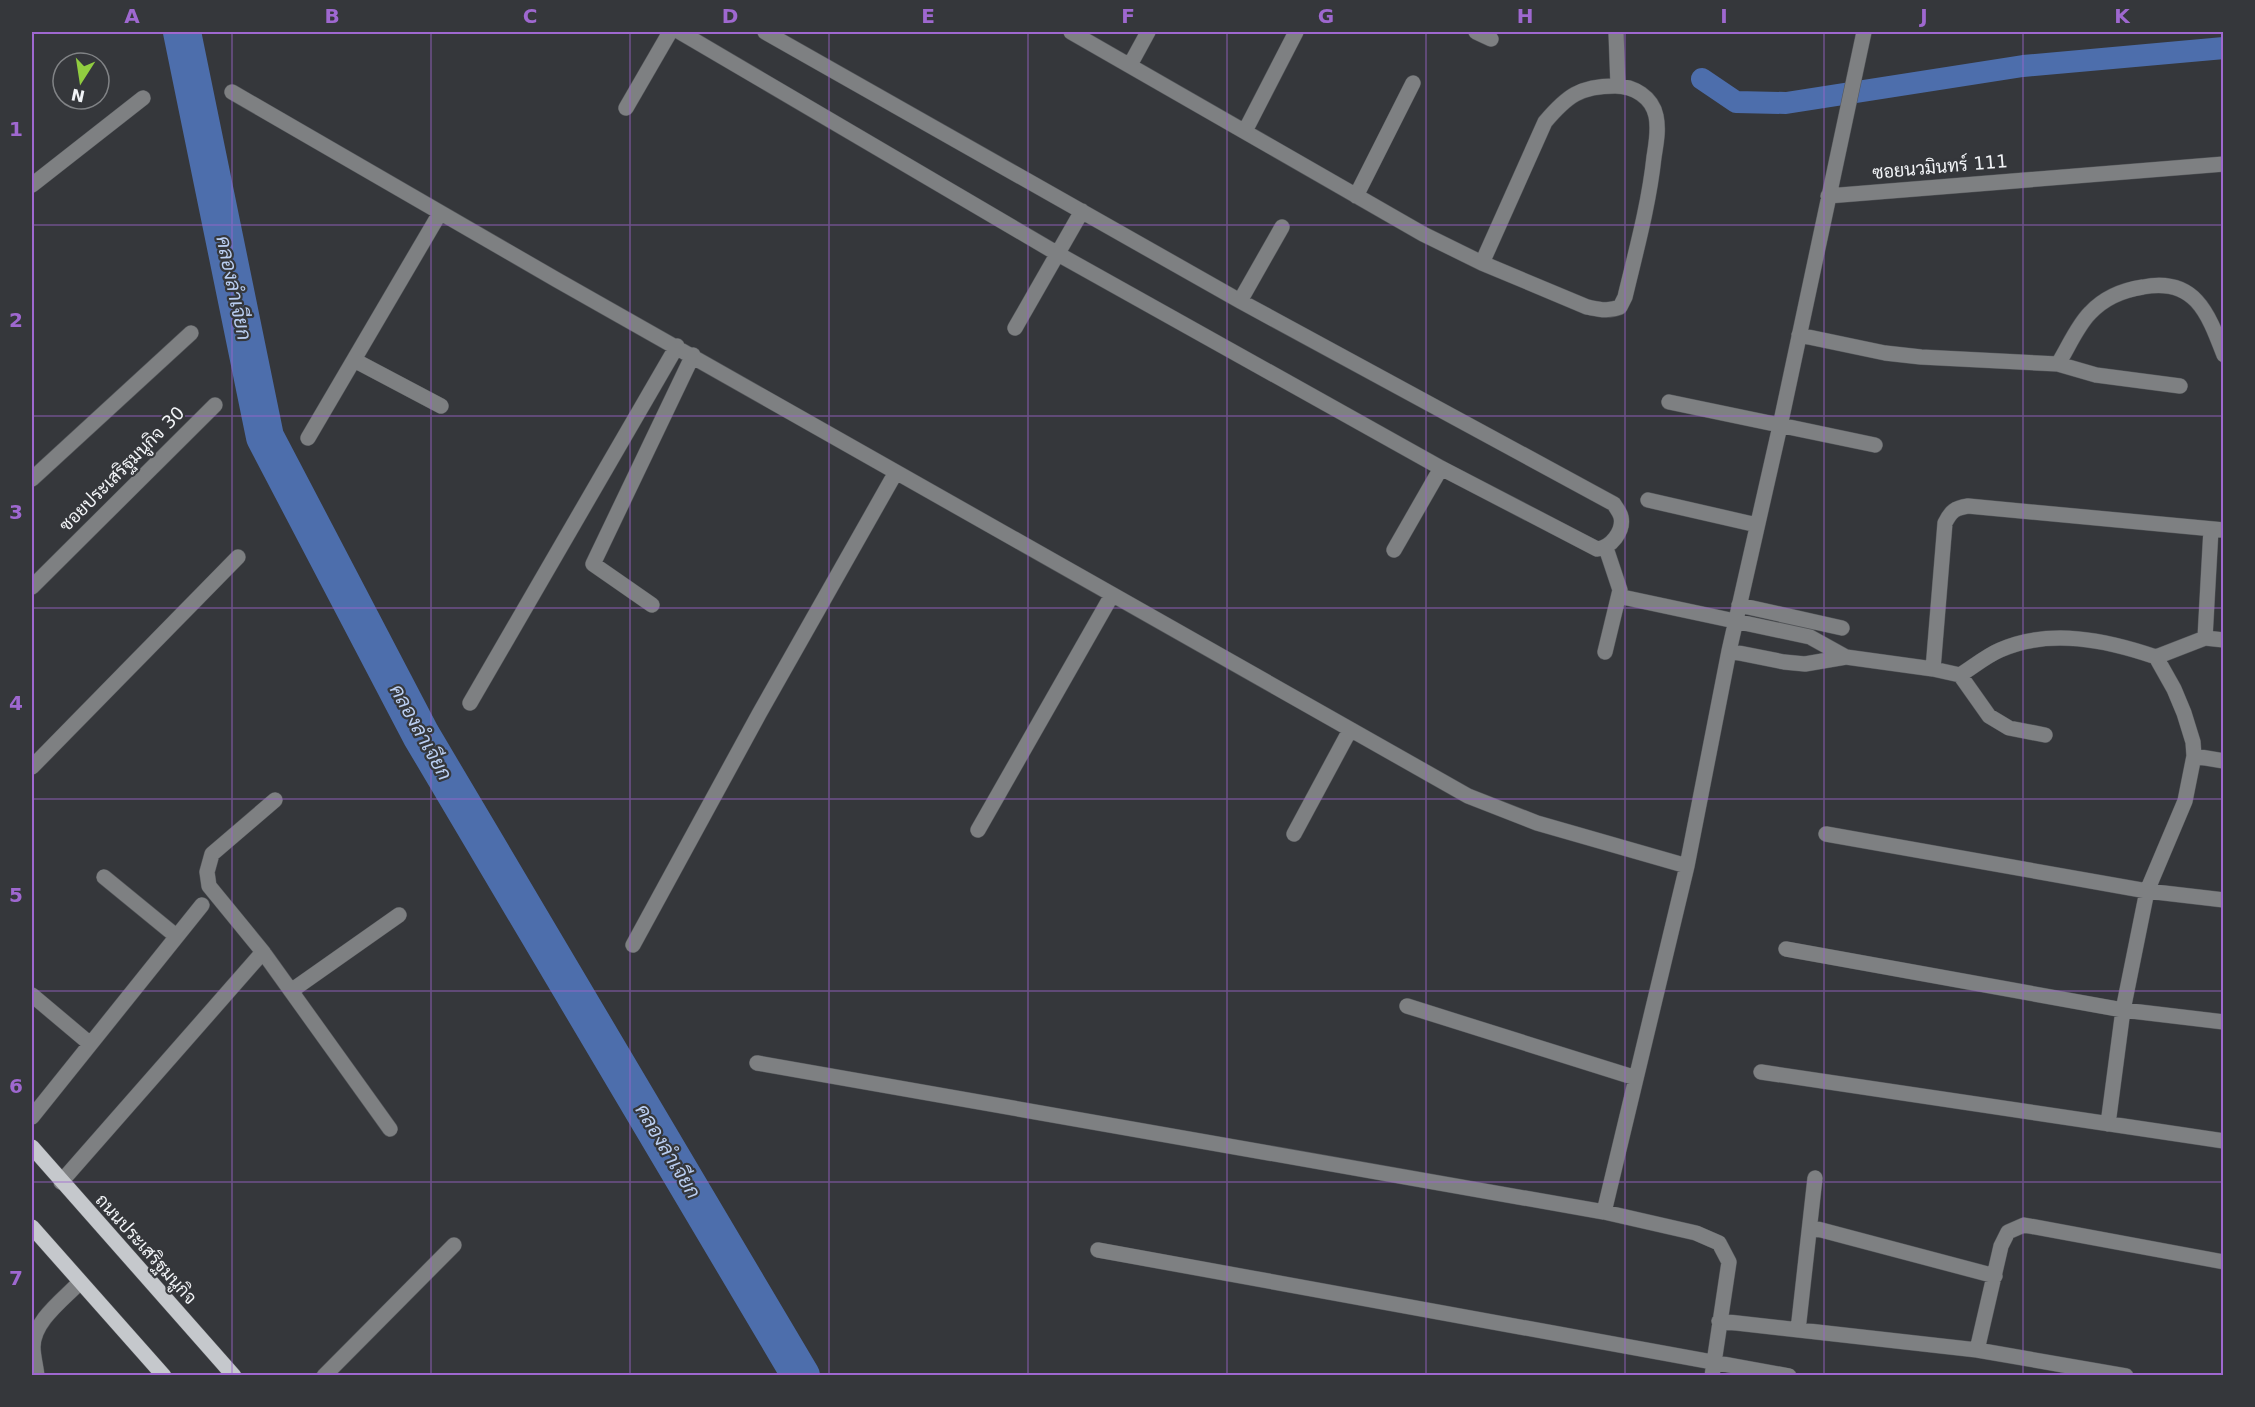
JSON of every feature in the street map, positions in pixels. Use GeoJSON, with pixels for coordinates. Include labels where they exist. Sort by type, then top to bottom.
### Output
{"type":"FeatureCollection","features":[{"type":"Feature","properties":{"kind":"main road","name":"ถนนประเสริฐมนูกิจ"},"geometry":{"type":"LineString","coordinates":[[32,1147],[234,1376]]}},
{"type":"Feature","properties":{"kind":"main road"},"geometry":{"type":"LineString","coordinates":[[32,1227],[164,1376]]}},
{"type":"Feature","properties":{"kind":"street"},"geometry":{"type":"LineString","coordinates":[[626,108],[670,32]]}},
{"type":"Feature","properties":{"kind":"street"},"geometry":{"type":"LineString","coordinates":[[680,32],[1058,254],[1442,468],[1597,549],[1606,548],[1619,530],[1621,520],[1614,504],[1240,301],[765,32]]}},
{"type":"Feature","properties":{"kind":"street"},"geometry":{"type":"LineString","coordinates":[[1071,32],[1356,196],[1482,263],[1587,307],[1612,310],[1620,307],[1625,297],[1649,189],[1657,134],[1656,116],[1645,96],[1637,91],[1618,86],[1594,87],[1574,93],[1560,104],[1545,122],[1482,263]]}},
{"type":"Feature","properties":{"kind":"street"},"geometry":{"type":"LineString","coordinates":[[1131,65],[1148,32]]}},
{"type":"Feature","properties":{"kind":"street"},"geometry":{"type":"LineString","coordinates":[[1245,131],[1296,32]]}},
{"type":"Feature","properties":{"kind":"street"},"geometry":{"type":"LineString","coordinates":[[1476,32],[1491,39]]}},
{"type":"Feature","properties":{"kind":"street"},"geometry":{"type":"LineString","coordinates":[[1616,32],[1618,86]]}},
{"type":"Feature","properties":{"kind":"street"},"geometry":{"type":"LineString","coordinates":[[1604,1212],[1687,866],[1735,622],[1780,426],[1864,32]]}},
{"type":"Feature","properties":{"kind":"street"},"geometry":{"type":"LineString","coordinates":[[1356,196],[1413,83]]}},
{"type":"Feature","properties":{"kind":"street"},"geometry":{"type":"LineString","coordinates":[[232,92],[440,213],[1468,796],[1537,823],[1687,866]]}},
{"type":"Feature","properties":{"kind":"street"},"geometry":{"type":"LineString","coordinates":[[32,185],[143,98]]}},
{"type":"Feature","properties":{"kind":"street","name":"ซอยนวมินทร์ 111"},"geometry":{"type":"LineString","coordinates":[[1828,196],[2223,165]]}},
{"type":"Feature","properties":{"kind":"street"},"geometry":{"type":"LineString","coordinates":[[1015,328],[1082,211]]}},
{"type":"Feature","properties":{"kind":"street"},"geometry":{"type":"LineString","coordinates":[[308,438],[440,213]]}},
{"type":"Feature","properties":{"kind":"street"},"geometry":{"type":"LineString","coordinates":[[1240,301],[1282,227]]}},
{"type":"Feature","properties":{"kind":"street"},"geometry":{"type":"LineString","coordinates":[[2058,364],[2088,315],[2103,301],[2127,290],[2158,284],[2180,288],[2196,299],[2220,336],[2223,355]]}},
{"type":"Feature","properties":{"kind":"street"},"geometry":{"type":"LineString","coordinates":[[32,478],[191,333]]}},
{"type":"Feature","properties":{"kind":"street"},"geometry":{"type":"LineString","coordinates":[[1799,335],[1885,353],[2058,364],[2096,375],[2180,386]]}},
{"type":"Feature","properties":{"kind":"street"},"geometry":{"type":"LineString","coordinates":[[470,703],[677,346]]}},
{"type":"Feature","properties":{"kind":"street"},"geometry":{"type":"LineString","coordinates":[[652,605],[593,564],[693,355]]}},
{"type":"Feature","properties":{"kind":"street"},"geometry":{"type":"LineString","coordinates":[[354,360],[441,406]]}},
{"type":"Feature","properties":{"kind":"street"},"geometry":{"type":"LineString","coordinates":[[1670,402],[1875,445]]}},
{"type":"Feature","properties":{"kind":"street","name":"ซอยประเสริฐมนูกิจ 30"},"geometry":{"type":"LineString","coordinates":[[32,587],[214,405]]}},
{"type":"Feature","properties":{"kind":"street"},"geometry":{"type":"LineString","coordinates":[[1394,550],[1442,468]]}},
{"type":"Feature","properties":{"kind":"street"},"geometry":{"type":"LineString","coordinates":[[633,945],[759,714],[896,472]]}},
{"type":"Feature","properties":{"kind":"street"},"geometry":{"type":"LineString","coordinates":[[1648,500],[1757,525]]}},
{"type":"Feature","properties":{"kind":"street"},"geometry":{"type":"LineString","coordinates":[[1933,669],[1945,523],[1955,508],[1968,506],[2217,530],[2205,638]]}},
{"type":"Feature","properties":{"kind":"street"},"geometry":{"type":"LineString","coordinates":[[1605,652],[1620,590],[1606,548]]}},
{"type":"Feature","properties":{"kind":"street"},"geometry":{"type":"LineString","coordinates":[[32,766],[238,557]]}},
{"type":"Feature","properties":{"kind":"street"},"geometry":{"type":"LineString","coordinates":[[978,830],[1112,595]]}},
{"type":"Feature","properties":{"kind":"street"},"geometry":{"type":"LineString","coordinates":[[1627,598],[1810,638],[1846,657]]}},
{"type":"Feature","properties":{"kind":"street"},"geometry":{"type":"LineString","coordinates":[[1739,605],[1842,628]]}},
{"type":"Feature","properties":{"kind":"street"},"geometry":{"type":"LineString","coordinates":[[1960,675],[2000,650],[2036,639],[2068,637],[2135,650],[2156,657],[2205,638],[2223,640]]}},
{"type":"Feature","properties":{"kind":"street"},"geometry":{"type":"LineString","coordinates":[[1729,651],[1805,664],[1846,657],[1960,675],[1989,716],[2009,728],[2044,735]]}},
{"type":"Feature","properties":{"kind":"street"},"geometry":{"type":"LineString","coordinates":[[2108,1124],[2123,1010],[2147,891],[2185,801],[2194,756],[2193,742],[2184,713],[2156,657]]}},
{"type":"Feature","properties":{"kind":"street"},"geometry":{"type":"LineString","coordinates":[[1294,834],[1350,730]]}},
{"type":"Feature","properties":{"kind":"street"},"geometry":{"type":"LineString","coordinates":[[2194,756],[2223,761]]}},
{"type":"Feature","properties":{"kind":"street"},"geometry":{"type":"LineString","coordinates":[[275,800],[212,854],[207,872],[209,886],[263,952],[390,1129]]}},
{"type":"Feature","properties":{"kind":"street"},"geometry":{"type":"LineString","coordinates":[[1826,834],[2147,891],[2223,900]]}},
{"type":"Feature","properties":{"kind":"street"},"geometry":{"type":"LineString","coordinates":[[104,877],[176,936]]}},
{"type":"Feature","properties":{"kind":"street"},"geometry":{"type":"LineString","coordinates":[[32,1117],[89,1043],[202,905]]}},
{"type":"Feature","properties":{"kind":"street"},"geometry":{"type":"LineString","coordinates":[[291,991],[399,915]]}},
{"type":"Feature","properties":{"kind":"street"},"geometry":{"type":"LineString","coordinates":[[1786,949],[2123,1010],[2223,1022]]}},
{"type":"Feature","properties":{"kind":"street"},"geometry":{"type":"LineString","coordinates":[[61,1182],[263,952]]}},
{"type":"Feature","properties":{"kind":"street"},"geometry":{"type":"LineString","coordinates":[[32,995],[89,1043]]}},
{"type":"Feature","properties":{"kind":"street"},"geometry":{"type":"LineString","coordinates":[[1407,1006],[1636,1078]]}},
{"type":"Feature","properties":{"kind":"street"},"geometry":{"type":"LineString","coordinates":[[757,1063],[1604,1212],[1696,1233],[1719,1243],[1729,1262],[1713,1369]]}},
{"type":"Feature","properties":{"kind":"street"},"geometry":{"type":"LineString","coordinates":[[1761,1072],[2223,1141]]}},
{"type":"Feature","properties":{"kind":"street"},"geometry":{"type":"LineString","coordinates":[[1798,1330],[1815,1178]]}},
{"type":"Feature","properties":{"kind":"street"},"geometry":{"type":"LineString","coordinates":[[1977,1350],[2001,1246],[2008,1232],[2024,1225],[2223,1262]]}},
{"type":"Feature","properties":{"kind":"street"},"geometry":{"type":"LineString","coordinates":[[1810,1227],[1995,1276]]}},
{"type":"Feature","properties":{"kind":"street"},"geometry":{"type":"LineString","coordinates":[[324,1376],[454,1245]]}},
{"type":"Feature","properties":{"kind":"street"},"geometry":{"type":"LineString","coordinates":[[1098,1250],[1713,1369],[1789,1376]]}},
{"type":"Feature","properties":{"kind":"street"},"geometry":{"type":"LineString","coordinates":[[37,1376],[33,1346],[35,1334],[40,1324],[80,1282]]}},
{"type":"Feature","properties":{"kind":"street"},"geometry":{"type":"LineString","coordinates":[[1719,1321],[1977,1350],[2126,1376]]}},
{"type":"Feature","properties":{"kind":"waterway","name":"คลองลำเจียก"},"geometry":{"type":"LineString","coordinates":[[182,32],[265,437],[421,735],[801,1376]]}},
{"type":"Feature","properties":{"kind":"waterway"},"geometry":{"type":"LineString","coordinates":[[1702,79],[1736,102],[1786,103],[2023,66],[2224,48]]}}]}
